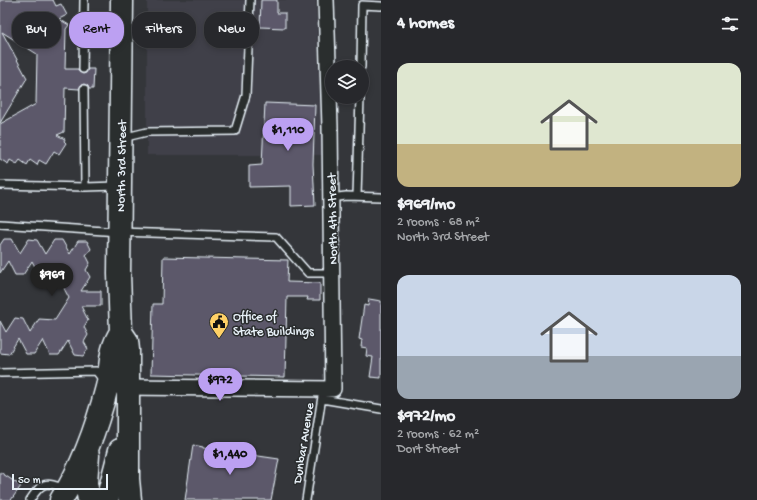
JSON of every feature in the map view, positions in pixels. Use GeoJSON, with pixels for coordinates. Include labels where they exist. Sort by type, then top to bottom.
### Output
{"type":"FeatureCollection","features":[{"type":"Feature","properties":{"kind":"main road","name":"North 3rd Street"},"geometry":{"type":"LineString","coordinates":[[93,430],[120,390],[113,347],[121,332],[119,232],[122,0]]}},
{"type":"Feature","properties":{"kind":"main road"},"geometry":{"type":"LineString","coordinates":[[107,500],[125,423],[120,390]]}},
{"type":"Feature","properties":{"kind":"main road"},"geometry":{"type":"LineString","coordinates":[[120,390],[130,500]]}},
{"type":"Feature","properties":{"kind":"main road"},"geometry":{"type":"LineString","coordinates":[[64,495],[85,454],[93,430]]}},
{"type":"Feature","properties":{"kind":"main road"},"geometry":{"type":"LineString","coordinates":[[89,500],[86,483],[87,464],[93,430]]}},
{"type":"Feature","properties":{"kind":"street","name":"North 4th Street"},"geometry":{"type":"LineString","coordinates":[[326,0],[330,127],[332,273],[326,393]]}},
{"type":"Feature","properties":{"kind":"street"},"geometry":{"type":"LineString","coordinates":[[120,390],[326,393]]}},
{"type":"Feature","properties":{"kind":"lane"},"geometry":{"type":"LineString","coordinates":[[83,69],[84,0]]}},
{"type":"Feature","properties":{"kind":"lane"},"geometry":{"type":"LineString","coordinates":[[120,138],[148,132],[235,131],[246,95],[250,0]]}},
{"type":"Feature","properties":{"kind":"lane"},"geometry":{"type":"LineString","coordinates":[[360,60],[362,5],[381,6]]}},
{"type":"Feature","properties":{"kind":"lane"},"geometry":{"type":"LineString","coordinates":[[84,89],[85,187]]}},
{"type":"Feature","properties":{"kind":"lane"},"geometry":{"type":"LineString","coordinates":[[357,196],[360,104]]}},
{"type":"Feature","properties":{"kind":"lane"},"geometry":{"type":"LineString","coordinates":[[0,185],[85,187],[120,186]]}},
{"type":"Feature","properties":{"kind":"lane"},"geometry":{"type":"LineString","coordinates":[[330,198],[357,196],[381,197]]}},
{"type":"Feature","properties":{"kind":"lane"},"geometry":{"type":"LineString","coordinates":[[0,224],[119,232],[276,238],[294,260],[308,273],[332,273]]}},
{"type":"Feature","properties":{"kind":"lane"},"geometry":{"type":"LineString","coordinates":[[0,373],[96,371],[120,390]]}},
{"type":"Feature","properties":{"kind":"lane"},"geometry":{"type":"LineString","coordinates":[[326,393],[381,409]]}},
{"type":"Feature","properties":{"kind":"lane","name":"Dunbar Avenue"},"geometry":{"type":"LineString","coordinates":[[306,500],[326,393]]}},
{"type":"Feature","properties":{"kind":"lane"},"geometry":{"type":"LineString","coordinates":[[30,500],[37,489],[47,483],[52,484],[64,495]]}},
{"type":"Feature","properties":{"kind":"shaded area"},"geometry":{"type":"Polygon","coordinates":[[[147,0],[316,0],[322,155],[147,155],[147,48],[196,48],[196,12],[147,12],[147,0]]]}},
{"type":"Feature","properties":{"kind":"building"},"geometry":{"type":"Polygon","coordinates":[[[0,0],[53,0],[56,6],[61,4],[67,15],[61,18],[61,12],[12,12],[12,38],[2,32],[27,78],[0,123],[0,0]]]}},
{"type":"Feature","properties":{"kind":"building"},"geometry":{"type":"Polygon","coordinates":[[[261,0],[277,0],[277,13],[285,13],[285,28],[260,27],[261,0]]]}},
{"type":"Feature","properties":{"kind":"building"},"geometry":{"type":"Polygon","coordinates":[[[61,20],[69,25],[66,29],[65,69],[78,69],[79,72],[83,74],[86,73],[88,69],[94,69],[93,89],[89,89],[88,86],[84,84],[81,85],[79,89],[65,88],[64,132],[57,135],[65,139],[64,141],[66,143],[59,154],[54,151],[46,164],[39,160],[37,165],[30,160],[27,165],[20,160],[17,164],[10,160],[8,164],[0,159],[0,124],[36,104],[37,54],[27,48],[61,48],[61,20]]]}},
{"type":"Feature","properties":{"kind":"building"},"geometry":{"type":"Polygon","coordinates":[[[265,103],[315,105],[313,164],[315,205],[291,206],[291,186],[249,187],[249,166],[262,165],[265,103]]]}},
{"type":"Feature","properties":{"kind":"building"},"geometry":{"type":"Polygon","coordinates":[[[4,239],[12,239],[20,253],[29,239],[37,240],[45,254],[54,240],[62,240],[70,254],[78,241],[87,241],[91,249],[86,255],[90,263],[86,270],[90,277],[81,291],[101,291],[101,306],[81,306],[88,320],[84,327],[88,335],[84,342],[88,349],[83,356],[75,355],[68,341],[59,355],[50,355],[43,340],[34,354],[26,354],[18,339],[9,354],[0,353],[0,321],[6,332],[15,318],[23,319],[30,333],[39,319],[55,320],[69,298],[58,277],[40,276],[32,261],[23,275],[15,275],[8,261],[0,273],[0,245],[4,239]]]}},
{"type":"Feature","properties":{"kind":"building","name":"Office of State Buildings"},"geometry":{"type":"Polygon","coordinates":[[[163,257],[288,260],[287,282],[320,283],[320,300],[307,300],[308,297],[287,297],[285,377],[151,374],[153,304],[162,304],[163,257]]]}},
{"type":"Feature","properties":{"kind":"building"},"geometry":{"type":"Polygon","coordinates":[[[369,299],[381,301],[381,378],[370,377],[373,357],[366,356],[367,348],[361,347],[362,340],[359,339],[364,305],[368,306],[369,299]]]}},
{"type":"Feature","properties":{"kind":"building"},"geometry":{"type":"Polygon","coordinates":[[[193,445],[203,448],[279,459],[271,500],[185,500],[193,445]]]}},
{"type":"Feature","properties":{"kind":"building"},"geometry":{"type":"Polygon","coordinates":[[[0,472],[21,486],[11,500],[0,500],[0,472]]]}},
{"type":"Feature","properties":{"kind":"place","name":"Office of State Buildings"},"geometry":{"type":"Point","coordinates":[219,339]}}]}
